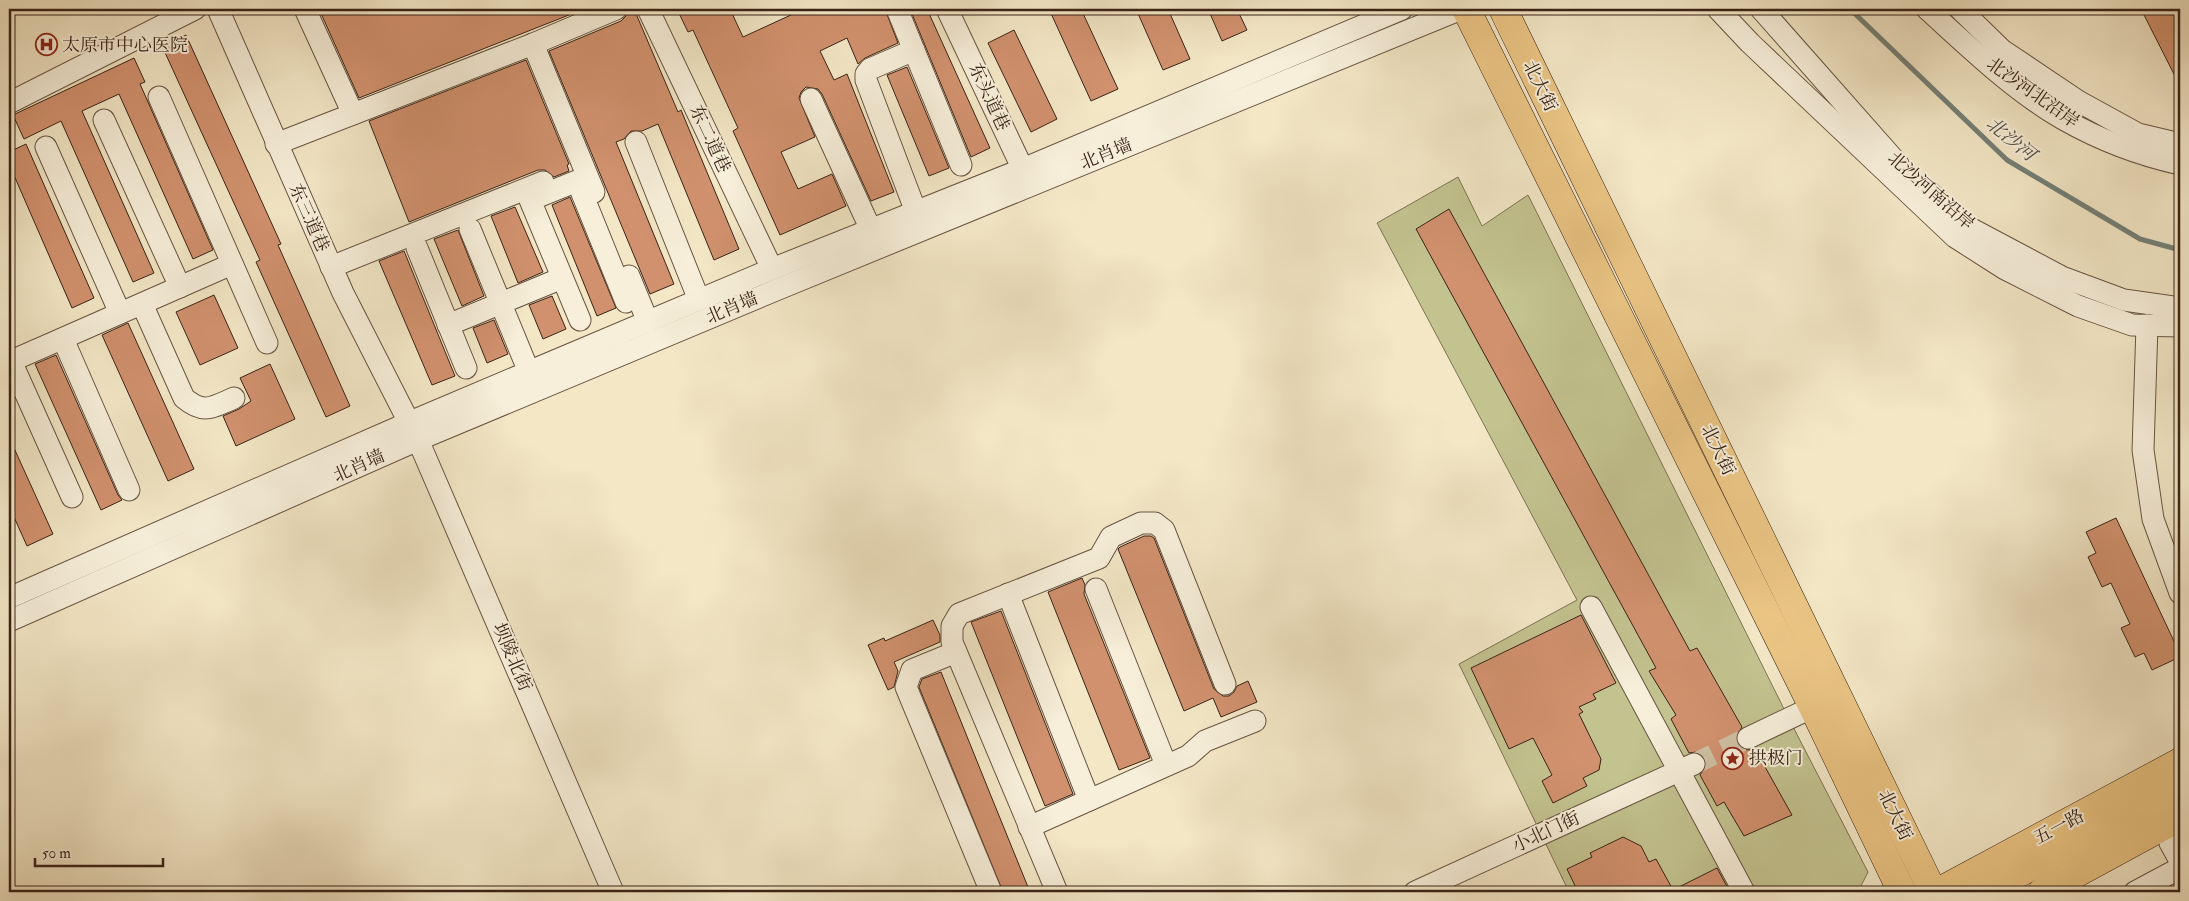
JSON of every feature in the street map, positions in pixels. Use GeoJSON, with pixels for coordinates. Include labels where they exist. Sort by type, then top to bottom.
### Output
{"type":"FeatureCollection","features":[{"type":"Feature","properties":{"kind":"main road"},"geometry":{"type":"LineString","coordinates":[[1466,9],[1813,707],[1902,892]]}},
{"type":"Feature","properties":{"kind":"main road","name":"北大街"},"geometry":{"type":"LineString","coordinates":[[1502,9],[1933,892]]}},
{"type":"Feature","properties":{"kind":"main road","name":"五一路"},"geometry":{"type":"LineString","coordinates":[[1938,892],[2180,762]]}},
{"type":"Feature","properties":{"kind":"main road"},"geometry":{"type":"LineString","coordinates":[[1992,887],[2180,787]]}},
{"type":"Feature","properties":{"kind":"main road"},"geometry":{"type":"LineString","coordinates":[[2042,892],[2180,818]]}},
{"type":"Feature","properties":{"kind":"main road"},"geometry":{"type":"LineString","coordinates":[[2079,892],[2177,847]]}},
{"type":"Feature","properties":{"kind":"street"},"geometry":{"type":"LineString","coordinates":[[9,103],[195,9]]}},
{"type":"Feature","properties":{"kind":"street","name":"东三道巷"},"geometry":{"type":"LineString","coordinates":[[218,9],[343,293],[414,431]]}},
{"type":"Feature","properties":{"kind":"street"},"geometry":{"type":"LineString","coordinates":[[304,9],[353,114]]}},
{"type":"Feature","properties":{"kind":"street"},"geometry":{"type":"LineString","coordinates":[[276,144],[534,44],[616,9]]}},
{"type":"Feature","properties":{"kind":"street","name":"东二道巷"},"geometry":{"type":"LineString","coordinates":[[648,9],[776,268]]}},
{"type":"Feature","properties":{"kind":"street","name":"东二道巷"},"geometry":{"type":"LineString","coordinates":[[658,9],[776,268]]}},
{"type":"Feature","properties":{"kind":"street"},"geometry":{"type":"LineString","coordinates":[[897,9],[960,164]]}},
{"type":"Feature","properties":{"kind":"street","name":"东头道巷"},"geometry":{"type":"LineString","coordinates":[[947,9],[1026,177]]}},
{"type":"Feature","properties":{"kind":"street"},"geometry":{"type":"LineString","coordinates":[[9,598],[414,431],[529,372],[776,268],[916,212],[1026,177],[1402,9]]}},
{"type":"Feature","properties":{"kind":"street","name":"北肖墙"},"geometry":{"type":"LineString","coordinates":[[9,621],[414,431],[1026,177],[1461,9]]}},
{"type":"Feature","properties":{"kind":"street"},"geometry":{"type":"LineString","coordinates":[[1718,9],[1757,49],[1955,237],[2005,269],[2078,306],[2132,325],[2180,326]]}},
{"type":"Feature","properties":{"kind":"street","name":"北沙河南沿岸"},"geometry":{"type":"LineString","coordinates":[[1761,9],[1891,157],[1966,226],[2062,277],[2124,300],[2180,308]]}},
{"type":"Feature","properties":{"kind":"street","name":"北沙河北沿岸"},"geometry":{"type":"LineString","coordinates":[[1927,9],[2016,86],[2062,118],[2109,142],[2158,159],[2180,164]]}},
{"type":"Feature","properties":{"kind":"street"},"geometry":{"type":"LineString","coordinates":[[1960,9],[2002,50],[2078,101],[2138,134],[2180,144]]}},
{"type":"Feature","properties":{"kind":"street"},"geometry":{"type":"LineString","coordinates":[[534,44],[648,322]]}},
{"type":"Feature","properties":{"kind":"street"},"geometry":{"type":"LineString","coordinates":[[914,50],[870,69],[866,74],[866,80],[916,212]]}},
{"type":"Feature","properties":{"kind":"street"},"geometry":{"type":"LineString","coordinates":[[159,97],[267,343]]}},
{"type":"Feature","properties":{"kind":"street"},"geometry":{"type":"LineString","coordinates":[[811,99],[871,230]]}},
{"type":"Feature","properties":{"kind":"street"},"geometry":{"type":"LineString","coordinates":[[104,120],[180,288]]}},
{"type":"Feature","properties":{"kind":"street"},"geometry":{"type":"LineString","coordinates":[[636,142],[699,300]]}},
{"type":"Feature","properties":{"kind":"street"},"geometry":{"type":"LineString","coordinates":[[46,147],[120,313]]}},
{"type":"Feature","properties":{"kind":"street"},"geometry":{"type":"LineString","coordinates":[[331,267],[583,166]]}},
{"type":"Feature","properties":{"kind":"street"},"geometry":{"type":"LineString","coordinates":[[580,320],[530,200],[577,181],[626,302]]}},
{"type":"Feature","properties":{"kind":"street"},"geometry":{"type":"LineString","coordinates":[[470,229],[529,372]]}},
{"type":"Feature","properties":{"kind":"street"},"geometry":{"type":"LineString","coordinates":[[417,248],[466,368]]}},
{"type":"Feature","properties":{"kind":"street"},"geometry":{"type":"LineString","coordinates":[[72,497],[10,362],[232,264]]}},
{"type":"Feature","properties":{"kind":"street"},"geometry":{"type":"LineString","coordinates":[[448,325],[562,278]]}},
{"type":"Feature","properties":{"kind":"street"},"geometry":{"type":"LineString","coordinates":[[142,304],[184,398],[196,408],[208,409],[234,398]]}},
{"type":"Feature","properties":{"kind":"street"},"geometry":{"type":"LineString","coordinates":[[2147,326],[2143,450],[2153,519],[2180,593]]}},
{"type":"Feature","properties":{"kind":"street"},"geometry":{"type":"LineString","coordinates":[[63,338],[129,490]]}},
{"type":"Feature","properties":{"kind":"street","name":"坝陵北街"},"geometry":{"type":"LineString","coordinates":[[414,431],[614,892]]}},
{"type":"Feature","properties":{"kind":"street"},"geometry":{"type":"LineString","coordinates":[[1057,892],[952,642],[952,626],[958,614],[1099,558],[1110,536],[1141,523],[1155,523],[1164,530],[1225,684]]}},
{"type":"Feature","properties":{"kind":"street"},"geometry":{"type":"LineString","coordinates":[[1096,589],[1166,765]]}},
{"type":"Feature","properties":{"kind":"street"},"geometry":{"type":"LineString","coordinates":[[1008,594],[1089,800]]}},
{"type":"Feature","properties":{"kind":"street"},"geometry":{"type":"LineString","coordinates":[[1591,607],[1686,768],[1744,892]]}},
{"type":"Feature","properties":{"kind":"street"},"geometry":{"type":"LineString","coordinates":[[956,652],[912,670],[906,687],[991,892]]}},
{"type":"Feature","properties":{"kind":"street"},"geometry":{"type":"LineString","coordinates":[[1748,738],[1813,707]]}},
{"type":"Feature","properties":{"kind":"street"},"geometry":{"type":"LineString","coordinates":[[1029,826],[1188,756],[1205,741],[1255,721]]}},
{"type":"Feature","properties":{"kind":"street","name":"小北门街"},"geometry":{"type":"LineString","coordinates":[[1415,892],[1686,768]]}},
{"type":"Feature","properties":{"kind":"street"},"geometry":{"type":"LineString","coordinates":[[2135,892],[2180,868]]}},
{"type":"Feature","properties":{"kind":"green space"},"geometry":{"type":"Polygon","coordinates":[[[1458,177],[1482,226],[1528,195],[1789,719],[1868,872],[1858,892],[1569,892],[1459,664],[1577,600],[1377,223],[1458,177]]]}},
{"type":"Feature","properties":{"kind":"building"},"geometry":{"type":"Polygon","coordinates":[[[319,9],[584,9],[359,98],[319,9]]]}},
{"type":"Feature","properties":{"kind":"building"},"geometry":{"type":"Polygon","coordinates":[[[628,9],[634,9],[678,112],[681,110],[739,249],[714,260],[658,124],[642,131],[631,131],[624,139],[616,142],[674,284],[650,294],[549,51],[621,21],[626,16],[628,9]]]}},
{"type":"Feature","properties":{"kind":"building"},"geometry":{"type":"Polygon","coordinates":[[[677,9],[730,9],[743,37],[804,9],[885,9],[898,43],[865,58],[858,64],[847,38],[820,51],[834,80],[847,74],[894,192],[871,201],[822,94],[818,89],[806,87],[801,92],[799,98],[815,137],[781,152],[798,189],[832,174],[846,206],[780,235],[733,131],[738,128],[693,30],[688,32],[677,9]]]}},
{"type":"Feature","properties":{"kind":"building"},"geometry":{"type":"Polygon","coordinates":[[[910,9],[927,9],[990,148],[971,157],[910,9]]]}},
{"type":"Feature","properties":{"kind":"building"},"geometry":{"type":"Polygon","coordinates":[[[1049,9],[1081,9],[1118,89],[1091,101],[1049,9]]]}},
{"type":"Feature","properties":{"kind":"building"},"geometry":{"type":"Polygon","coordinates":[[[1136,9],[1168,9],[1190,59],[1163,70],[1136,9]]]}},
{"type":"Feature","properties":{"kind":"building"},"geometry":{"type":"Polygon","coordinates":[[[1208,9],[1237,9],[1247,30],[1222,41],[1208,9]]]}},
{"type":"Feature","properties":{"kind":"building"},"geometry":{"type":"Polygon","coordinates":[[[2141,9],[2171,9],[2180,27],[2180,86],[2141,9]]]}},
{"type":"Feature","properties":{"kind":"building"},"geometry":{"type":"Polygon","coordinates":[[[1014,30],[1057,119],[1031,132],[988,43],[1014,30]]]}},
{"type":"Feature","properties":{"kind":"building"},"geometry":{"type":"Polygon","coordinates":[[[186,35],[281,244],[278,245],[350,406],[326,417],[256,262],[260,260],[162,46],[186,35]]]}},
{"type":"Feature","properties":{"kind":"building"},"geometry":{"type":"Polygon","coordinates":[[[134,58],[145,82],[140,84],[213,250],[193,259],[119,94],[82,111],[154,273],[133,282],[61,121],[24,139],[13,115],[134,58]]]}},
{"type":"Feature","properties":{"kind":"building"},"geometry":{"type":"Polygon","coordinates":[[[526,60],[569,164],[567,165],[569,171],[554,177],[545,170],[538,170],[409,222],[369,121],[526,60]]]}},
{"type":"Feature","properties":{"kind":"building"},"geometry":{"type":"Polygon","coordinates":[[[907,67],[949,168],[929,176],[887,75],[907,67]]]}},
{"type":"Feature","properties":{"kind":"building"},"geometry":{"type":"Polygon","coordinates":[[[26,144],[94,298],[72,308],[9,164],[9,152],[26,144]]]}},
{"type":"Feature","properties":{"kind":"building"},"geometry":{"type":"Polygon","coordinates":[[[570,197],[616,308],[597,316],[552,205],[570,197]]]}},
{"type":"Feature","properties":{"kind":"building"},"geometry":{"type":"Polygon","coordinates":[[[515,207],[543,272],[518,283],[491,216],[515,207]]]}},
{"type":"Feature","properties":{"kind":"building"},"geometry":{"type":"Polygon","coordinates":[[[1449,209],[1690,651],[1697,648],[1742,727],[1736,737],[1737,744],[1747,750],[1755,749],[1792,815],[1744,836],[1724,802],[1717,806],[1700,775],[1706,766],[1705,758],[1696,752],[1689,753],[1671,719],[1676,715],[1649,671],[1656,668],[1416,229],[1449,209]]]}},
{"type":"Feature","properties":{"kind":"building"},"geometry":{"type":"Polygon","coordinates":[[[458,230],[484,296],[462,306],[434,239],[458,230]]]}},
{"type":"Feature","properties":{"kind":"building"},"geometry":{"type":"Polygon","coordinates":[[[404,251],[455,376],[432,385],[379,261],[404,251]]]}},
{"type":"Feature","properties":{"kind":"building"},"geometry":{"type":"Polygon","coordinates":[[[214,295],[238,348],[200,365],[176,312],[214,295]]]}},
{"type":"Feature","properties":{"kind":"building"},"geometry":{"type":"Polygon","coordinates":[[[552,296],[566,329],[543,339],[529,305],[552,296]]]}},
{"type":"Feature","properties":{"kind":"building"},"geometry":{"type":"Polygon","coordinates":[[[494,320],[508,354],[487,363],[473,328],[494,320]]]}},
{"type":"Feature","properties":{"kind":"building"},"geometry":{"type":"Polygon","coordinates":[[[128,323],[194,469],[168,481],[102,335],[128,323]]]}},
{"type":"Feature","properties":{"kind":"building"},"geometry":{"type":"Polygon","coordinates":[[[56,355],[118,495],[122,500],[101,510],[35,364],[56,355]]]}},
{"type":"Feature","properties":{"kind":"building"},"geometry":{"type":"Polygon","coordinates":[[[270,364],[295,419],[236,446],[223,416],[251,401],[240,378],[270,364]]]}},
{"type":"Feature","properties":{"kind":"building"},"geometry":{"type":"Polygon","coordinates":[[[9,437],[53,534],[27,546],[9,506],[9,437]]]}},
{"type":"Feature","properties":{"kind":"building"},"geometry":{"type":"Polygon","coordinates":[[[2116,518],[2180,654],[2180,657],[2152,670],[2144,653],[2135,657],[2121,628],[2130,624],[2111,583],[2102,587],[2088,557],[2096,553],[2086,532],[2116,518]]]}},
{"type":"Feature","properties":{"kind":"building"},"geometry":{"type":"Polygon","coordinates":[[[1144,536],[1154,538],[1214,689],[1223,696],[1229,696],[1237,686],[1248,681],[1257,702],[1221,717],[1213,698],[1184,711],[1118,549],[1144,536]]]}},
{"type":"Feature","properties":{"kind":"building"},"geometry":{"type":"Polygon","coordinates":[[[1082,578],[1085,585],[1084,594],[1150,758],[1119,770],[1048,592],[1082,578]]]}},
{"type":"Feature","properties":{"kind":"building"},"geometry":{"type":"Polygon","coordinates":[[[1001,611],[1073,794],[1045,806],[971,622],[1001,611]]]}},
{"type":"Feature","properties":{"kind":"building"},"geometry":{"type":"Polygon","coordinates":[[[1581,615],[1616,683],[1593,694],[1596,699],[1579,707],[1583,712],[1579,714],[1601,759],[1599,770],[1583,778],[1587,786],[1553,803],[1542,781],[1552,775],[1533,738],[1509,749],[1471,668],[1581,615]]]}},
{"type":"Feature","properties":{"kind":"building"},"geometry":{"type":"Polygon","coordinates":[[[933,620],[940,635],[940,642],[894,662],[898,671],[894,687],[888,690],[868,645],[884,638],[885,641],[933,620]]]}},
{"type":"Feature","properties":{"kind":"building"},"geometry":{"type":"Polygon","coordinates":[[[941,672],[1030,892],[1003,892],[919,687],[922,679],[941,672]]]}},
{"type":"Feature","properties":{"kind":"building"},"geometry":{"type":"Polygon","coordinates":[[[1623,837],[1641,846],[1649,862],[1656,859],[1673,890],[1717,868],[1730,892],[1578,892],[1567,869],[1592,857],[1590,853],[1623,837]]]}},
{"type":"Feature","properties":{"kind":"waterway","name":"北沙河"},"geometry":{"type":"LineString","coordinates":[[1850,9],[2007,160],[2140,239],[2180,250]]}},
{"type":"Feature","properties":{"kind":"tunnel"},"geometry":{"type":"LineString","coordinates":[[1694,764],[1748,738]]}},
{"type":"Feature","properties":{"kind":"place","name":"太原市中心医院"},"geometry":{"type":"Point","coordinates":[46,45]}},
{"type":"Feature","properties":{"kind":"place","name":"拱极门"},"geometry":{"type":"Point","coordinates":[1733,758]}}]}
